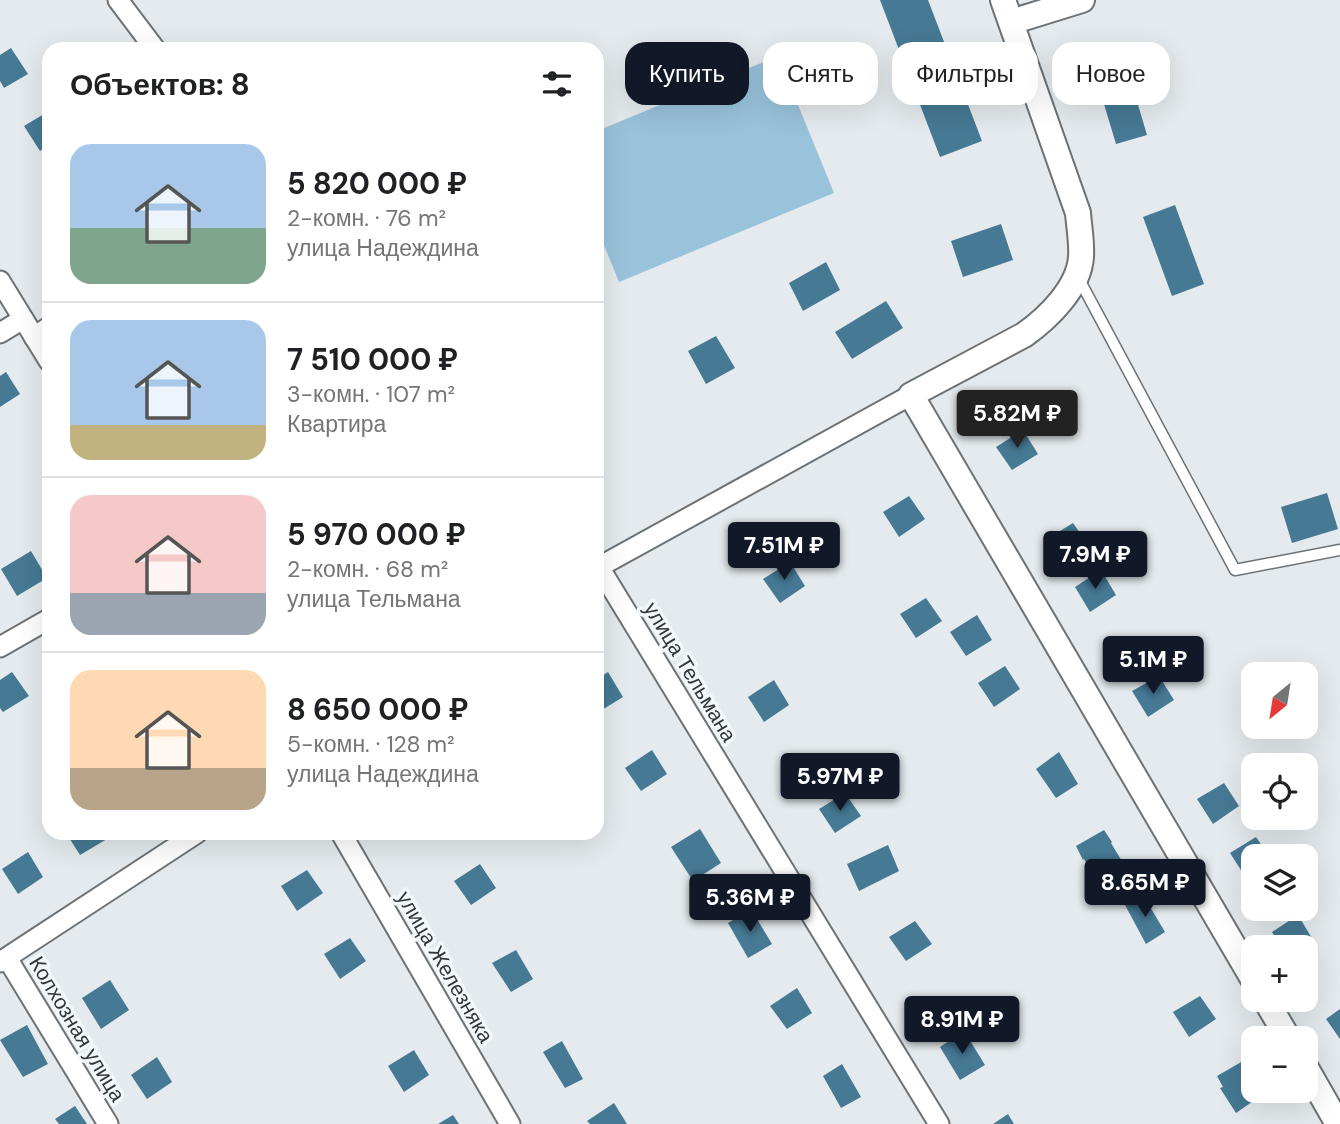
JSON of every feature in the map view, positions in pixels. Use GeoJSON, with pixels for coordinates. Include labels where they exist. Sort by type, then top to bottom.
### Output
{"type":"FeatureCollection","features":[{"type":"Feature","properties":{"kind":"street"},"geometry":{"type":"LineString","coordinates":[[118,0],[150,42]]}},
{"type":"Feature","properties":{"kind":"street"},"geometry":{"type":"LineString","coordinates":[[604,565],[1031,330],[1060,303],[1077,276],[1081,259],[1077,213],[1007,11],[1082,0]]}},
{"type":"Feature","properties":{"kind":"street"},"geometry":{"type":"LineString","coordinates":[[0,281],[23,319],[42,332]]}},
{"type":"Feature","properties":{"kind":"street"},"geometry":{"type":"LineString","coordinates":[[0,333],[23,319]]}},
{"type":"Feature","properties":{"kind":"street"},"geometry":{"type":"LineString","coordinates":[[911,395],[1241,959]]}},
{"type":"Feature","properties":{"kind":"street","name":"улица Тельмана"},"geometry":{"type":"LineString","coordinates":[[604,578],[939,1124]]}},
{"type":"Feature","properties":{"kind":"street"},"geometry":{"type":"LineString","coordinates":[[0,647],[42,623]]}},
{"type":"Feature","properties":{"kind":"street"},"geometry":{"type":"LineString","coordinates":[[4,960],[186,840]]}},
{"type":"Feature","properties":{"kind":"street","name":"улица Железняка"},"geometry":{"type":"LineString","coordinates":[[345,840],[510,1124]]}},
{"type":"Feature","properties":{"kind":"street","name":"Колхозная улица"},"geometry":{"type":"LineString","coordinates":[[4,960],[108,1124]]}},
{"type":"Feature","properties":{"kind":"street"},"geometry":{"type":"LineString","coordinates":[[1318,1089],[1338,1124]]}},
{"type":"Feature","properties":{"kind":"lane"},"geometry":{"type":"LineString","coordinates":[[1077,276],[1235,570],[1340,550]]}},
{"type":"Feature","properties":{"kind":"shaded area"},"geometry":{"type":"Polygon","coordinates":[[[763,62],[763,105],[798,105],[834,193],[619,282],[604,245],[604,128],[660,105],[749,105],[749,68],[763,62]]]}},
{"type":"Feature","properties":{"kind":"building"},"geometry":{"type":"Polygon","coordinates":[[[880,0],[928,0],[944,42],[896,42],[880,0]]]}},
{"type":"Feature","properties":{"kind":"building"},"geometry":{"type":"Polygon","coordinates":[[[11,48],[28,74],[4,88],[0,81],[0,55],[11,48]]]}},
{"type":"Feature","properties":{"kind":"building"},"geometry":{"type":"Polygon","coordinates":[[[920,105],[968,105],[982,141],[940,157],[920,105]]]}},
{"type":"Feature","properties":{"kind":"building"},"geometry":{"type":"Polygon","coordinates":[[[1104,105],[1138,105],[1147,135],[1116,144],[1104,105]]]}},
{"type":"Feature","properties":{"kind":"building"},"geometry":{"type":"Polygon","coordinates":[[[42,115],[42,150],[40,151],[24,126],[42,115]]]}},
{"type":"Feature","properties":{"kind":"building"},"geometry":{"type":"Polygon","coordinates":[[[1175,205],[1204,284],[1172,296],[1143,217],[1175,205]]]}},
{"type":"Feature","properties":{"kind":"building"},"geometry":{"type":"Polygon","coordinates":[[[1001,224],[1013,260],[963,277],[951,241],[1001,224]]]}},
{"type":"Feature","properties":{"kind":"building"},"geometry":{"type":"Polygon","coordinates":[[[826,262],[840,290],[803,311],[789,283],[826,262]]]}},
{"type":"Feature","properties":{"kind":"building"},"geometry":{"type":"Polygon","coordinates":[[[886,301],[903,328],[852,359],[835,332],[886,301]]]}},
{"type":"Feature","properties":{"kind":"building"},"geometry":{"type":"Polygon","coordinates":[[[716,336],[735,368],[706,384],[688,351],[716,336]]]}},
{"type":"Feature","properties":{"kind":"building"},"geometry":{"type":"Polygon","coordinates":[[[6,372],[20,394],[0,407],[0,376],[6,372]]]}},
{"type":"Feature","properties":{"kind":"building"},"geometry":{"type":"Polygon","coordinates":[[[1023,430],[1038,454],[1012,470],[996,447],[1023,430]]]}},
{"type":"Feature","properties":{"kind":"building"},"geometry":{"type":"Polygon","coordinates":[[[1327,493],[1338,529],[1292,543],[1281,507],[1327,493]]]}},
{"type":"Feature","properties":{"kind":"building"},"geometry":{"type":"Polygon","coordinates":[[[909,496],[925,519],[899,537],[883,512],[909,496]]]}},
{"type":"Feature","properties":{"kind":"building"},"geometry":{"type":"Polygon","coordinates":[[[1073,523],[1089,546],[1062,564],[1047,539],[1073,523]]]}},
{"type":"Feature","properties":{"kind":"building"},"geometry":{"type":"Polygon","coordinates":[[[31,551],[42,570],[42,581],[17,596],[1,569],[31,551]]]}},
{"type":"Feature","properties":{"kind":"building"},"geometry":{"type":"Polygon","coordinates":[[[790,562],[805,586],[780,603],[763,579],[790,562]]]}},
{"type":"Feature","properties":{"kind":"building"},"geometry":{"type":"Polygon","coordinates":[[[1101,570],[1116,595],[1090,612],[1075,587],[1101,570]]]}},
{"type":"Feature","properties":{"kind":"building"},"geometry":{"type":"Polygon","coordinates":[[[926,598],[942,621],[916,638],[900,614],[926,598]]]}},
{"type":"Feature","properties":{"kind":"building"},"geometry":{"type":"Polygon","coordinates":[[[977,615],[992,640],[966,656],[950,632],[977,615]]]}},
{"type":"Feature","properties":{"kind":"building"},"geometry":{"type":"Polygon","coordinates":[[[1005,666],[1020,689],[994,707],[978,683],[1005,666]]]}},
{"type":"Feature","properties":{"kind":"building"},"geometry":{"type":"Polygon","coordinates":[[[12,672],[29,696],[3,712],[0,708],[0,680],[12,672]]]}},
{"type":"Feature","properties":{"kind":"building"},"geometry":{"type":"Polygon","coordinates":[[[608,672],[623,697],[604,709],[604,675],[608,672]]]}},
{"type":"Feature","properties":{"kind":"building"},"geometry":{"type":"Polygon","coordinates":[[[1159,676],[1174,700],[1148,717],[1132,691],[1159,676]]]}},
{"type":"Feature","properties":{"kind":"building"},"geometry":{"type":"Polygon","coordinates":[[[774,680],[789,705],[764,722],[748,697],[774,680]]]}},
{"type":"Feature","properties":{"kind":"building"},"geometry":{"type":"Polygon","coordinates":[[[652,750],[667,774],[641,791],[625,768],[652,750]]]}},
{"type":"Feature","properties":{"kind":"building"},"geometry":{"type":"Polygon","coordinates":[[[1059,752],[1078,784],[1056,798],[1036,769],[1059,752]]]}},
{"type":"Feature","properties":{"kind":"building"},"geometry":{"type":"Polygon","coordinates":[[[1224,783],[1239,806],[1213,824],[1197,799],[1224,783]]]}},
{"type":"Feature","properties":{"kind":"building"},"geometry":{"type":"Polygon","coordinates":[[[845,793],[861,816],[835,833],[819,809],[845,793]]]}},
{"type":"Feature","properties":{"kind":"building"},"geometry":{"type":"Polygon","coordinates":[[[700,829],[721,863],[693,881],[671,847],[700,829]]]}},
{"type":"Feature","properties":{"kind":"building"},"geometry":{"type":"Polygon","coordinates":[[[1104,830],[1126,868],[1100,884],[1076,846],[1104,830]]]}},
{"type":"Feature","properties":{"kind":"building"},"geometry":{"type":"Polygon","coordinates":[[[1256,837],[1261,844],[1245,844],[1256,837]]]}},
{"type":"Feature","properties":{"kind":"building"},"geometry":{"type":"Polygon","coordinates":[[[70,840],[105,840],[80,855],[70,840]]]}},
{"type":"Feature","properties":{"kind":"building"},"geometry":{"type":"Polygon","coordinates":[[[888,845],[899,871],[859,891],[847,864],[888,845]]]}},
{"type":"Feature","properties":{"kind":"building"},"geometry":{"type":"Polygon","coordinates":[[[1241,846],[1241,870],[1230,853],[1241,846]]]}},
{"type":"Feature","properties":{"kind":"building"},"geometry":{"type":"Polygon","coordinates":[[[28,852],[43,877],[18,894],[2,869],[28,852]]]}},
{"type":"Feature","properties":{"kind":"building"},"geometry":{"type":"Polygon","coordinates":[[[480,864],[496,888],[471,905],[454,881],[480,864]]]}},
{"type":"Feature","properties":{"kind":"building"},"geometry":{"type":"Polygon","coordinates":[[[307,870],[323,893],[297,911],[281,886],[307,870]]]}},
{"type":"Feature","properties":{"kind":"building"},"geometry":{"type":"Polygon","coordinates":[[[1143,895],[1165,932],[1146,944],[1125,905],[1143,895]]]}},
{"type":"Feature","properties":{"kind":"building"},"geometry":{"type":"Polygon","coordinates":[[[751,909],[772,944],[748,958],[728,923],[751,909]]]}},
{"type":"Feature","properties":{"kind":"building"},"geometry":{"type":"Polygon","coordinates":[[[915,921],[932,944],[906,961],[889,937],[915,921]]]}},
{"type":"Feature","properties":{"kind":"building"},"geometry":{"type":"Polygon","coordinates":[[[1289,921],[1302,921],[1310,935],[1274,935],[1272,932],[1289,921]]]}},
{"type":"Feature","properties":{"kind":"building"},"geometry":{"type":"Polygon","coordinates":[[[350,938],[366,961],[340,979],[324,954],[350,938]]]}},
{"type":"Feature","properties":{"kind":"building"},"geometry":{"type":"Polygon","coordinates":[[[516,950],[533,979],[511,992],[492,963],[516,950]]]}},
{"type":"Feature","properties":{"kind":"building"},"geometry":{"type":"Polygon","coordinates":[[[110,980],[129,1010],[101,1029],[82,998],[110,980]]]}},
{"type":"Feature","properties":{"kind":"building"},"geometry":{"type":"Polygon","coordinates":[[[797,988],[812,1013],[787,1029],[770,1006],[797,988]]]}},
{"type":"Feature","properties":{"kind":"building"},"geometry":{"type":"Polygon","coordinates":[[[1200,996],[1216,1019],[1189,1037],[1173,1012],[1200,996]]]}},
{"type":"Feature","properties":{"kind":"building"},"geometry":{"type":"Polygon","coordinates":[[[1340,1009],[1340,1039],[1326,1019],[1340,1009]]]}},
{"type":"Feature","properties":{"kind":"building"},"geometry":{"type":"Polygon","coordinates":[[[27,1025],[48,1064],[23,1077],[0,1040],[27,1025]]]}},
{"type":"Feature","properties":{"kind":"building"},"geometry":{"type":"Polygon","coordinates":[[[964,1031],[985,1065],[960,1080],[940,1047],[964,1031]]]}},
{"type":"Feature","properties":{"kind":"building"},"geometry":{"type":"Polygon","coordinates":[[[562,1041],[583,1079],[565,1088],[543,1052],[562,1041]]]}},
{"type":"Feature","properties":{"kind":"building"},"geometry":{"type":"Polygon","coordinates":[[[414,1050],[429,1075],[404,1092],[388,1066],[414,1050]]]}},
{"type":"Feature","properties":{"kind":"building"},"geometry":{"type":"Polygon","coordinates":[[[157,1057],[172,1082],[147,1099],[131,1075],[157,1057]]]}},
{"type":"Feature","properties":{"kind":"building"},"geometry":{"type":"Polygon","coordinates":[[[1241,1062],[1241,1103],[1250,1103],[1236,1113],[1220,1088],[1223,1087],[1217,1076],[1241,1062]]]}},
{"type":"Feature","properties":{"kind":"building"},"geometry":{"type":"Polygon","coordinates":[[[842,1064],[861,1097],[841,1108],[823,1076],[842,1064]]]}},
{"type":"Feature","properties":{"kind":"building"},"geometry":{"type":"Polygon","coordinates":[[[614,1103],[627,1124],[590,1124],[587,1121],[614,1103]]]}},
{"type":"Feature","properties":{"kind":"building"},"geometry":{"type":"Polygon","coordinates":[[[75,1106],[87,1124],[59,1124],[55,1119],[75,1106]]]}},
{"type":"Feature","properties":{"kind":"building"},"geometry":{"type":"Polygon","coordinates":[[[1008,1114],[1014,1124],[993,1124],[1008,1114]]]}},
{"type":"Feature","properties":{"kind":"building"},"geometry":{"type":"Polygon","coordinates":[[[453,1115],[459,1124],[438,1124],[453,1115]]]}}]}
